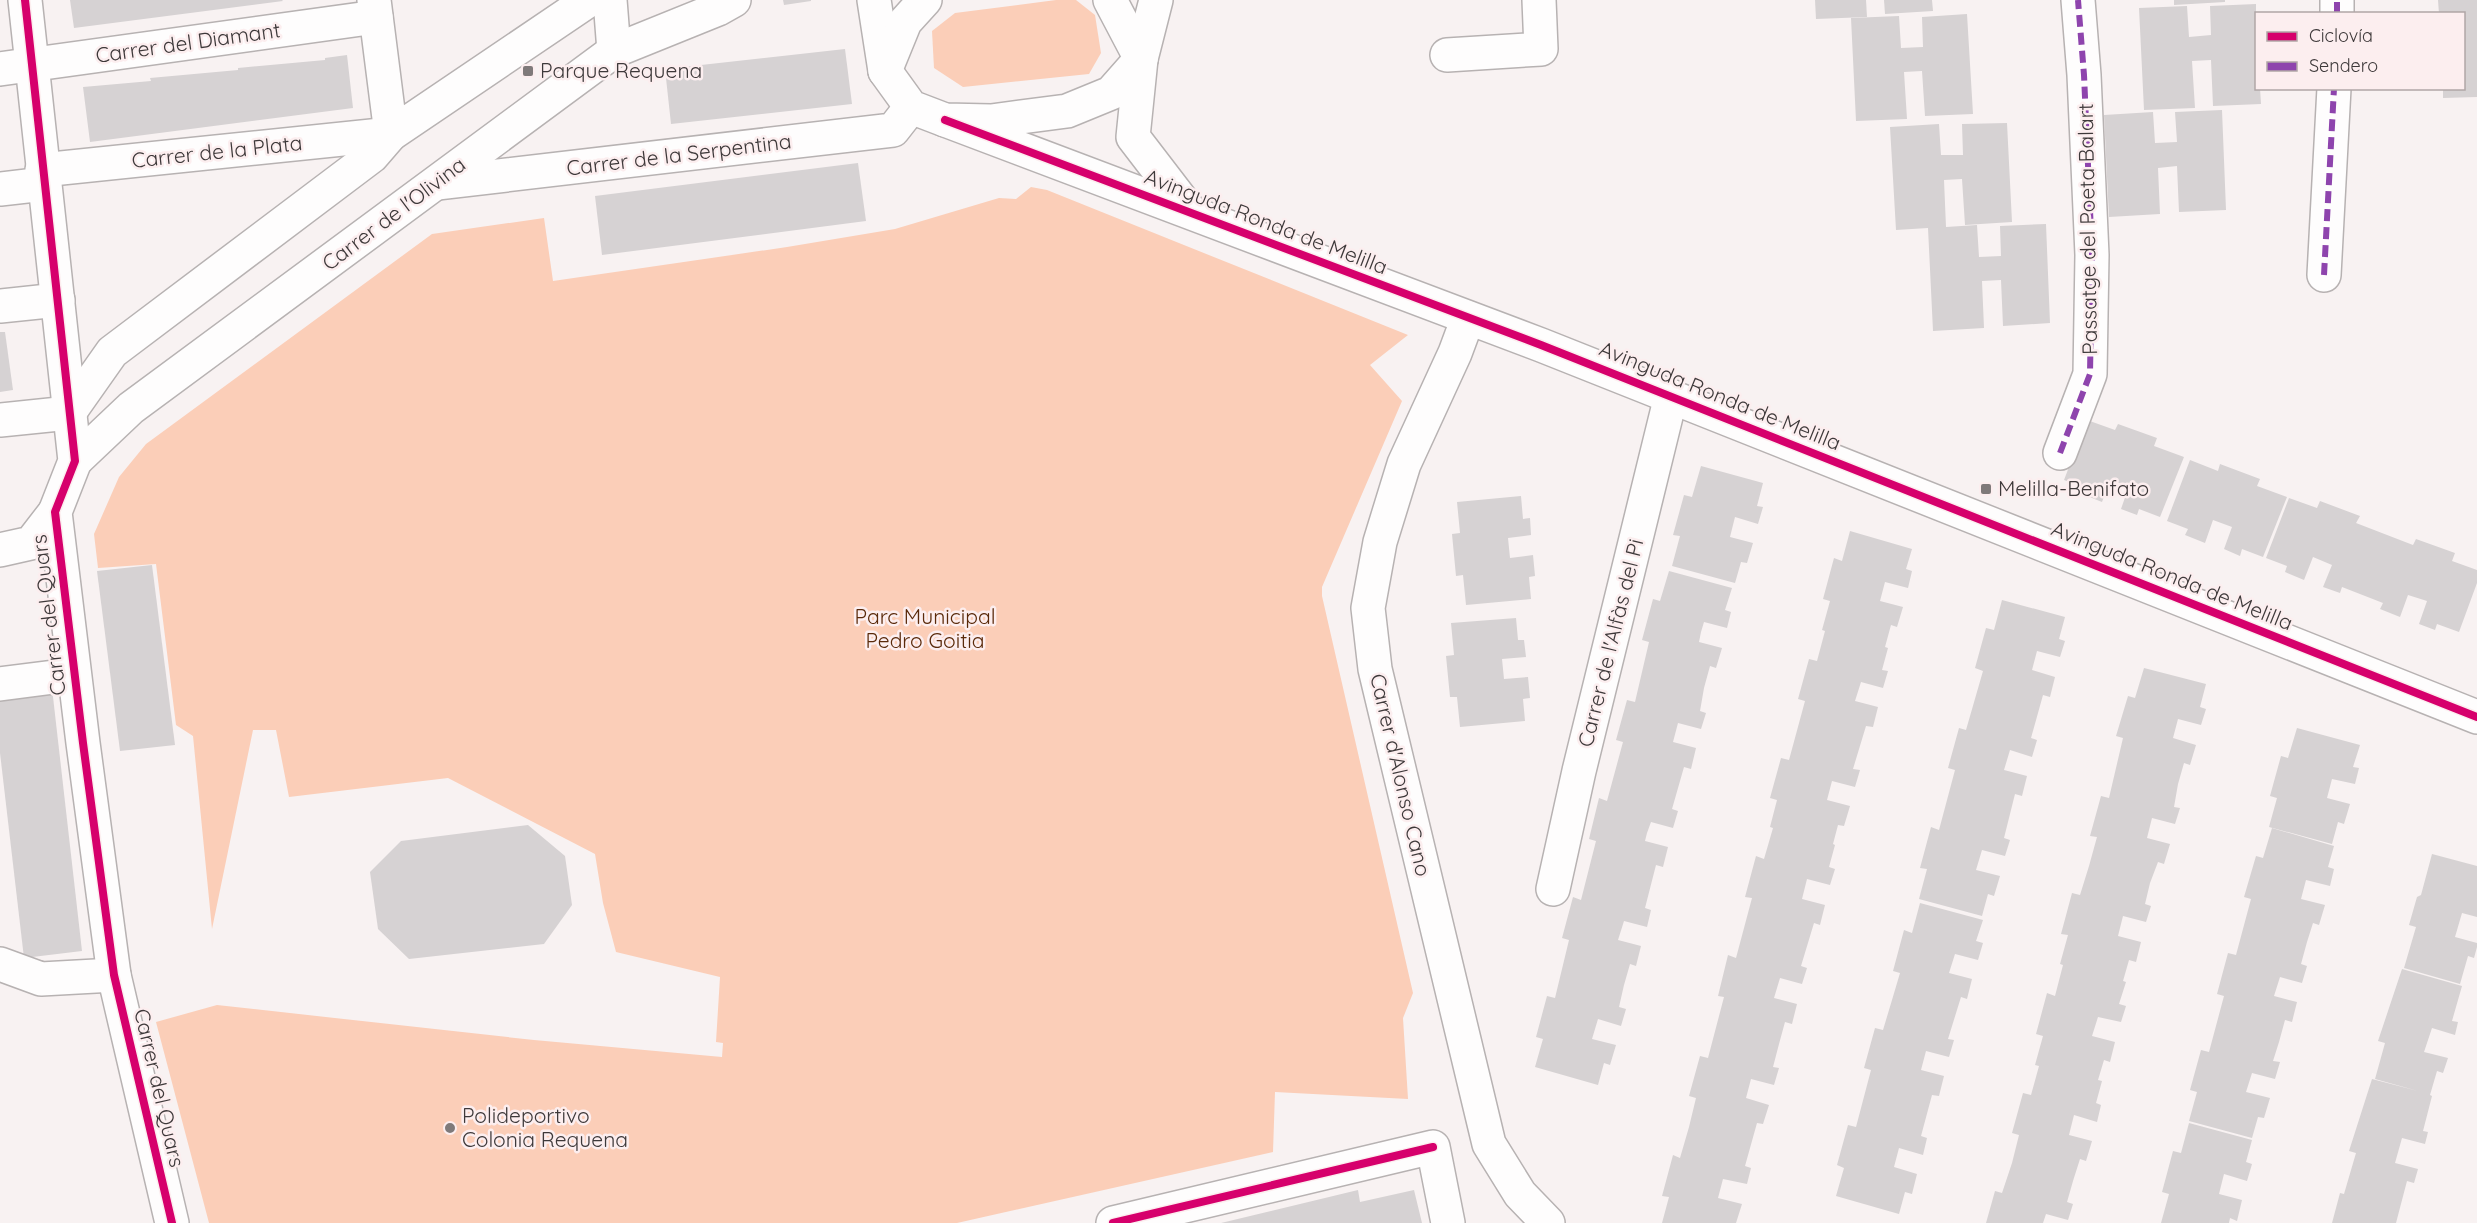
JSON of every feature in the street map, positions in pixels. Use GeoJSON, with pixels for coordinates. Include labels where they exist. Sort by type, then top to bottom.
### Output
{"type":"FeatureCollection","features":[{"type":"Feature","properties":{"kind":"street","name":"Carrer del Quars"},"geometry":{"type":"LineString","coordinates":[[25,0],[16,67],[43,177],[75,461],[55,512],[114,975],[172,1223]]}},
{"type":"Feature","properties":{"kind":"street"},"geometry":{"type":"LineString","coordinates":[[0,420],[69,413],[112,352],[372,156],[392,134],[589,0]]}},
{"type":"Feature","properties":{"kind":"street"},"geometry":{"type":"LineString","coordinates":[[610,0],[614,51]]}},
{"type":"Feature","properties":{"kind":"street","name":"Carrer de l'Olivina"},"geometry":{"type":"LineString","coordinates":[[75,461],[131,408],[614,51],[718,9],[734,0]]}},
{"type":"Feature","properties":{"kind":"street"},"geometry":{"type":"LineString","coordinates":[[873,0],[885,71],[911,107]]}},
{"type":"Feature","properties":{"kind":"street"},"geometry":{"type":"LineString","coordinates":[[885,71],[905,22],[926,0]]}},
{"type":"Feature","properties":{"kind":"street"},"geometry":{"type":"LineString","coordinates":[[945,120],[991,121],[1066,111],[1111,93],[1141,59],[1110,0]]}},
{"type":"Feature","properties":{"kind":"street","name":"Avinguda Ronda de Melilla"},"geometry":{"type":"LineString","coordinates":[[1156,0],[1141,59],[1133,137],[1189,210]]}},
{"type":"Feature","properties":{"kind":"street"},"geometry":{"type":"LineString","coordinates":[[1447,55],[1541,49],[1539,0]]}},
{"type":"Feature","properties":{"kind":"street","name":"Passatge del Poeta Balart"},"geometry":{"type":"LineString","coordinates":[[2060,453],[2090,374],[2092,255],[2084,75],[2078,0]]}},
{"type":"Feature","properties":{"kind":"street","name":"Carrer del Diamant"},"geometry":{"type":"LineString","coordinates":[[16,67],[375,9]]}},
{"type":"Feature","properties":{"kind":"street"},"geometry":{"type":"LineString","coordinates":[[375,9],[392,134]]}},
{"type":"Feature","properties":{"kind":"street"},"geometry":{"type":"LineString","coordinates":[[2324,275],[2334,90]]}},
{"type":"Feature","properties":{"kind":"street","name":"Avinguda Ronda de Melilla"},"geometry":{"type":"LineString","coordinates":[[911,107],[1047,160],[1189,210],[1671,396],[2477,717]]}},
{"type":"Feature","properties":{"kind":"street","name":"Carrer de la Serpentina"},"geometry":{"type":"LineString","coordinates":[[435,184],[893,130],[911,107]]}},
{"type":"Feature","properties":{"kind":"street","name":"Carrer de la Plata"},"geometry":{"type":"LineString","coordinates":[[0,189],[43,177],[392,134]]}},
{"type":"Feature","properties":{"kind":"street"},"geometry":{"type":"LineString","coordinates":[[0,306],[58,300]]}},
{"type":"Feature","properties":{"kind":"street","name":"Carrer d'Alonso Cano"},"geometry":{"type":"LineString","coordinates":[[1468,318],[1455,353],[1404,464],[1380,542],[1368,608],[1375,669],[1489,1144],[1520,1194],[1548,1223]]}},
{"type":"Feature","properties":{"kind":"street","name":"Carrer de l'Alfàs del Pi"},"geometry":{"type":"LineString","coordinates":[[1552,890],[1671,396]]}},
{"type":"Feature","properties":{"kind":"street"},"geometry":{"type":"LineString","coordinates":[[0,550],[31,543],[55,512]]}},
{"type":"Feature","properties":{"kind":"street"},"geometry":{"type":"LineString","coordinates":[[0,684],[54,677]]}},
{"type":"Feature","properties":{"kind":"street"},"geometry":{"type":"LineString","coordinates":[[0,964],[41,979],[114,975]]}},
{"type":"Feature","properties":{"kind":"street"},"geometry":{"type":"LineString","coordinates":[[1113,1223],[1433,1148],[1448,1223]]}},
{"type":"Feature","properties":{"kind":"green space"},"geometry":{"type":"Polygon","coordinates":[[[1056,0],[1076,0],[1095,15],[1101,53],[1089,74],[963,87],[934,68],[932,31],[955,13],[1056,0]]]}},
{"type":"Feature","properties":{"kind":"green space","name":"Parc Municipal Pedro Goitia"},"geometry":{"type":"Polygon","coordinates":[[[1031,187],[1047,190],[1408,335],[1370,365],[1402,401],[1322,587],[1322,596],[1413,993],[1403,1018],[1408,1099],[1275,1092],[1273,1152],[957,1223],[209,1223],[156,1022],[217,1005],[534,1040],[722,1057],[723,1043],[716,1042],[720,977],[616,952],[603,903],[595,854],[448,778],[289,797],[276,730],[253,730],[212,929],[193,736],[176,725],[156,564],[98,568],[94,534],[119,477],[146,444],[432,234],[544,218],[553,281],[895,229],[999,198],[1016,199],[1031,187]]]}},
{"type":"Feature","properties":{"kind":"building"},"geometry":{"type":"Polygon","coordinates":[[[70,0],[282,0],[283,1],[74,28],[70,0]]]}},
{"type":"Feature","properties":{"kind":"building"},"geometry":{"type":"Polygon","coordinates":[[[783,0],[811,0],[811,1],[784,5],[783,0]]]}},
{"type":"Feature","properties":{"kind":"building"},"geometry":{"type":"Polygon","coordinates":[[[1815,0],[1866,0],[1867,17],[1816,19],[1815,0]]]}},
{"type":"Feature","properties":{"kind":"building"},"geometry":{"type":"Polygon","coordinates":[[[1884,0],[1932,0],[1933,11],[1885,14],[1884,0]]]}},
{"type":"Feature","properties":{"kind":"building"},"geometry":{"type":"Polygon","coordinates":[[[2174,0],[2225,0],[2225,2],[2174,5],[2174,0]]]}},
{"type":"Feature","properties":{"kind":"building"},"geometry":{"type":"Polygon","coordinates":[[[2438,0],[2477,0],[2477,97],[2443,98],[2443,90],[2465,90],[2465,12],[2439,12],[2438,0]]]}},
{"type":"Feature","properties":{"kind":"building"},"geometry":{"type":"Polygon","coordinates":[[[2256,4],[2255,90],[2260,90],[2261,104],[2213,106],[2211,60],[2192,61],[2195,108],[2144,110],[2139,8],[2187,6],[2189,37],[2211,35],[2210,6],[2256,4]]]}},
{"type":"Feature","properties":{"kind":"building"},"geometry":{"type":"Polygon","coordinates":[[[1967,14],[1973,114],[1925,116],[1922,71],[1904,72],[1907,119],[1856,121],[1851,18],[1899,16],[1901,48],[1923,47],[1922,17],[1967,14]]]}},
{"type":"Feature","properties":{"kind":"building"},"geometry":{"type":"Polygon","coordinates":[[[845,49],[852,104],[671,124],[665,69],[845,49]]]}},
{"type":"Feature","properties":{"kind":"building"},"geometry":{"type":"Polygon","coordinates":[[[347,55],[353,108],[90,142],[83,87],[325,60],[325,58],[347,55]]]}},
{"type":"Feature","properties":{"kind":"building"},"geometry":{"type":"Polygon","coordinates":[[[2222,110],[2226,210],[2179,212],[2177,166],[2158,168],[2160,214],[2109,217],[2104,115],[2153,112],[2155,143],[2177,142],[2175,112],[2222,110]]]}},
{"type":"Feature","properties":{"kind":"building"},"geometry":{"type":"Polygon","coordinates":[[[2007,123],[2012,222],[1965,225],[1962,179],[1944,180],[1946,227],[1977,225],[1979,257],[2001,256],[2000,226],[2046,224],[2050,323],[2003,326],[2001,280],[1982,281],[1984,328],[1933,331],[1928,228],[1896,230],[1890,127],[1939,124],[1941,155],[1963,155],[1962,124],[2007,123]]]}},
{"type":"Feature","properties":{"kind":"building"},"geometry":{"type":"Polygon","coordinates":[[[858,163],[866,221],[602,255],[595,196],[858,163]]]}},
{"type":"Feature","properties":{"kind":"building"},"geometry":{"type":"Polygon","coordinates":[[[0,332],[5,332],[13,390],[0,392],[0,332]]]}},
{"type":"Feature","properties":{"kind":"building"},"geometry":{"type":"Polygon","coordinates":[[[2087,420],[2115,430],[2118,424],[2157,438],[2154,446],[2184,457],[2160,517],[2139,509],[2137,515],[2121,509],[2129,486],[2110,480],[2102,502],[2082,494],[2085,488],[2064,480],[2087,420]]]}},
{"type":"Feature","properties":{"kind":"building"},"geometry":{"type":"Polygon","coordinates":[[[2190,460],[2218,471],[2220,464],[2260,479],[2257,486],[2287,497],[2263,557],[2242,549],[2240,556],[2224,549],[2232,527],[2213,520],[2205,543],[2185,535],[2188,529],[2167,521],[2190,460]]]}},
{"type":"Feature","properties":{"kind":"building"},"geometry":{"type":"Polygon","coordinates":[[[1701,466],[1763,483],[1757,506],[1763,507],[1758,524],[1735,517],[1730,537],[1753,543],[1747,563],[1741,562],[1735,583],[1672,566],[1680,536],[1673,535],[1684,495],[1692,497],[1701,466]]]}},
{"type":"Feature","properties":{"kind":"building"},"geometry":{"type":"Polygon","coordinates":[[[1521,496],[1523,519],[1530,518],[1531,535],[1508,538],[1510,558],[1533,555],[1535,576],[1529,577],[1531,599],[1466,605],[1463,575],[1456,576],[1452,534],[1460,533],[1457,502],[1521,496]]]}},
{"type":"Feature","properties":{"kind":"building"},"geometry":{"type":"Polygon","coordinates":[[[2289,498],[2317,508],[2320,501],[2360,516],[2356,523],[2413,545],[2416,539],[2455,553],[2452,561],[2477,570],[2477,583],[2459,632],[2437,624],[2435,630],[2419,624],[2427,601],[2408,595],[2400,617],[2380,609],[2383,603],[2342,587],[2340,593],[2323,587],[2332,565],[2313,557],[2304,580],[2285,572],[2287,566],[2266,558],[2289,498]]]}},
{"type":"Feature","properties":{"kind":"building"},"geometry":{"type":"Polygon","coordinates":[[[1850,531],[1912,549],[1906,569],[1912,571],[1908,588],[1885,582],[1880,601],[1903,607],[1897,627],[1891,625],[1885,647],[1888,648],[1882,670],[1888,671],[1883,688],[1861,682],[1855,701],[1878,707],[1873,727],[1866,726],[1853,769],[1860,770],[1855,787],[1832,781],[1827,800],[1850,806],[1844,826],[1838,825],[1833,844],[1835,845],[1829,867],[1835,869],[1830,885],[1807,879],[1802,899],[1825,905],[1820,925],[1814,923],[1801,966],[1807,968],[1802,984],[1780,978],[1774,998],[1797,1004],[1792,1024],[1785,1022],[1773,1067],[1779,1068],[1774,1085],[1751,1079],[1746,1098],[1769,1105],[1763,1124],[1757,1123],[1745,1166],[1751,1168],[1747,1184],[1723,1179],[1718,1198],[1742,1204],[1736,1223],[1662,1223],[1669,1197],[1662,1196],[1673,1155],[1680,1158],[1689,1127],[1696,1098],[1689,1096],[1700,1056],[1708,1058],[1724,997],[1718,996],[1728,955],[1736,958],[1752,898],[1745,897],[1756,856],[1764,859],[1773,828],[1770,827],[1777,800],[1770,798],[1781,758],[1789,760],[1805,701],[1798,699],[1809,659],[1817,661],[1825,631],[1822,630],[1830,601],[1823,599],[1834,558],[1842,561],[1850,531]]]}},
{"type":"Feature","properties":{"kind":"building"},"geometry":{"type":"Polygon","coordinates":[[[152,565],[175,745],[120,751],[97,571],[152,565]]]}},
{"type":"Feature","properties":{"kind":"building"},"geometry":{"type":"Polygon","coordinates":[[[1669,571],[1732,588],[1725,610],[1731,612],[1727,628],[1704,622],[1701,632],[1699,642],[1722,648],[1716,668],[1710,666],[1704,688],[1700,711],[1706,713],[1701,729],[1678,723],[1673,742],[1696,748],[1691,769],[1684,767],[1672,809],[1678,811],[1673,828],[1651,822],[1647,833],[1645,841],[1668,847],[1663,867],[1656,865],[1645,908],[1651,910],[1647,927],[1624,921],[1618,940],[1641,946],[1636,966],[1630,964],[1624,985],[1619,1007],[1626,1009],[1621,1026],[1598,1019],[1592,1039],[1616,1045],[1610,1065],[1604,1063],[1598,1085],[1535,1067],[1543,1039],[1536,1037],[1547,996],[1555,998],[1569,940],[1562,938],[1573,897],[1581,900],[1596,841],[1589,839],[1599,798],[1607,801],[1623,742],[1616,740],[1627,700],[1635,702],[1649,642],[1642,640],[1653,599],[1660,601],[1669,571]]]}},
{"type":"Feature","properties":{"kind":"building"},"geometry":{"type":"Polygon","coordinates":[[[2002,600],[2065,617],[2059,639],[2065,641],[2060,657],[2037,651],[2032,670],[2055,677],[2050,697],[2043,695],[2031,738],[2037,740],[2032,757],[2010,750],[2004,770],[2027,776],[2022,796],[2015,794],[2004,838],[2010,840],[2005,856],[1982,850],[1976,870],[2000,876],[1994,896],[1988,894],[1982,916],[1919,899],[1927,869],[1920,868],[1931,827],[1939,830],[1955,770],[1948,768],[1959,728],[1966,730],[1983,671],[1975,668],[1986,628],[1994,630],[2002,600]]]}},
{"type":"Feature","properties":{"kind":"building"},"geometry":{"type":"Polygon","coordinates":[[[1516,618],[1518,640],[1524,640],[1526,657],[1502,659],[1504,679],[1528,677],[1530,698],[1523,699],[1525,721],[1460,727],[1457,697],[1450,697],[1446,656],[1454,655],[1451,623],[1516,618]]]}},
{"type":"Feature","properties":{"kind":"building"},"geometry":{"type":"Polygon","coordinates":[[[2144,668],[2206,684],[2200,707],[2206,709],[2201,725],[2178,719],[2173,738],[2196,745],[2190,765],[2184,763],[2178,784],[2174,807],[2180,808],[2175,824],[2152,818],[2147,838],[2170,844],[2164,864],[2158,862],[2150,883],[2145,904],[2151,906],[2146,922],[2123,916],[2118,936],[2141,942],[2136,962],[2129,960],[2123,981],[2126,982],[2119,1004],[2126,1006],[2121,1022],[2098,1017],[2092,1036],[2115,1042],[2110,1062],[2104,1060],[2098,1080],[2102,1081],[2096,1103],[2101,1105],[2097,1122],[2074,1115],[2069,1135],[2092,1141],[2086,1161],[2080,1159],[2073,1181],[2067,1202],[2073,1204],[2068,1220],[2046,1214],[2043,1223],[1986,1223],[1995,1191],[2002,1193],[2012,1163],[2019,1135],[2012,1133],[2023,1093],[2031,1095],[2039,1066],[2035,1065],[2043,1036],[2036,1034],[2047,993],[2055,996],[2063,965],[2060,964],[2068,935],[2061,934],[2072,893],[2080,895],[2089,866],[2097,837],[2090,836],[2101,796],[2109,798],[2123,738],[2116,736],[2128,696],[2135,698],[2144,668]]]}},
{"type":"Feature","properties":{"kind":"building"},"geometry":{"type":"Polygon","coordinates":[[[52,688],[82,951],[24,958],[0,753],[0,694],[52,688]]]}},
{"type":"Feature","properties":{"kind":"building"},"geometry":{"type":"Polygon","coordinates":[[[2297,728],[2360,745],[2353,767],[2359,768],[2355,784],[2332,779],[2327,798],[2350,804],[2344,824],[2338,822],[2332,844],[2269,827],[2277,798],[2270,796],[2281,756],[2288,758],[2297,728]]]}},
{"type":"Feature","properties":{"kind":"building"},"geometry":{"type":"Polygon","coordinates":[[[528,825],[565,856],[572,905],[544,944],[409,959],[378,929],[370,872],[401,841],[528,825]]]}},
{"type":"Feature","properties":{"kind":"building"},"geometry":{"type":"Polygon","coordinates":[[[2272,828],[2334,846],[2328,867],[2334,869],[2330,886],[2306,880],[2301,899],[2325,905],[2319,925],[2313,923],[2307,942],[2301,964],[2307,966],[2302,983],[2280,977],[2274,996],[2297,1002],[2292,1022],[2285,1020],[2273,1061],[2280,1062],[2275,1079],[2252,1073],[2246,1092],[2270,1098],[2264,1118],[2258,1117],[2252,1138],[2189,1121],[2197,1092],[2190,1090],[2201,1050],[2209,1052],[2224,996],[2217,994],[2228,953],[2236,955],[2251,899],[2244,897],[2256,856],[2263,858],[2272,828]]]}},
{"type":"Feature","properties":{"kind":"building"},"geometry":{"type":"Polygon","coordinates":[[[2432,854],[2477,866],[2477,917],[2462,913],[2455,937],[2477,943],[2474,958],[2468,956],[2460,984],[2404,968],[2416,927],[2409,925],[2417,897],[2421,895],[2432,854]]]}},
{"type":"Feature","properties":{"kind":"building"},"geometry":{"type":"Polygon","coordinates":[[[1920,903],[1983,920],[1976,941],[1983,943],[1978,960],[1955,954],[1949,973],[1972,979],[1967,999],[1961,997],[1948,1039],[1954,1040],[1949,1057],[1926,1051],[1921,1070],[1944,1076],[1939,1096],[1932,1095],[1921,1136],[1927,1138],[1923,1155],[1899,1148],[1894,1167],[1917,1174],[1912,1194],[1905,1192],[1899,1214],[1836,1196],[1844,1168],[1837,1165],[1848,1125],[1856,1127],[1871,1070],[1864,1068],[1875,1028],[1883,1030],[1900,973],[1893,971],[1904,930],[1912,933],[1920,903]]]}},
{"type":"Feature","properties":{"kind":"building"},"geometry":{"type":"Polygon","coordinates":[[[2402,969],[2462,986],[2452,1021],[2458,1022],[2455,1035],[2432,1028],[2424,1052],[2448,1058],[2443,1073],[2437,1071],[2430,1095],[2432,1096],[2423,1131],[2428,1132],[2425,1144],[2402,1138],[2395,1163],[2418,1169],[2414,1183],[2407,1181],[2396,1223],[2332,1223],[2340,1193],[2344,1194],[2356,1153],[2349,1151],[2372,1079],[2418,1091],[2375,1079],[2385,1043],[2378,1041],[2402,969]]]}},
{"type":"Feature","properties":{"kind":"building"},"geometry":{"type":"Polygon","coordinates":[[[2189,1123],[2252,1140],[2246,1162],[2252,1164],[2247,1181],[2224,1174],[2219,1194],[2242,1200],[2237,1221],[2230,1218],[2229,1223],[2161,1223],[2169,1194],[2162,1192],[2173,1151],[2181,1153],[2189,1123]]]}},
{"type":"Feature","properties":{"kind":"building"},"geometry":{"type":"Polygon","coordinates":[[[1358,1190],[1360,1202],[1414,1190],[1422,1223],[1221,1223],[1358,1190]]]}},
{"type":"Feature","properties":{"kind":"marked path"},"geometry":{"type":"LineString","coordinates":[[2060,453],[2090,374],[2092,255],[2084,75],[2078,0]]}},
{"type":"Feature","properties":{"kind":"marked path"},"geometry":{"type":"LineString","coordinates":[[2337,0],[2337,12]]}},
{"type":"Feature","properties":{"kind":"marked path"},"geometry":{"type":"LineString","coordinates":[[2324,275],[2334,90]]}},
{"type":"Feature","properties":{"kind":"cycle path"},"geometry":{"type":"LineString","coordinates":[[25,0],[75,461],[55,512],[114,975],[172,1223]]}},
{"type":"Feature","properties":{"kind":"cycle path"},"geometry":{"type":"LineString","coordinates":[[945,120],[1541,345],[2477,717]]}},
{"type":"Feature","properties":{"kind":"cycle path"},"geometry":{"type":"LineString","coordinates":[[1113,1223],[1433,1147]]}},
{"type":"Feature","properties":{"kind":"place","name":"Parque Requena"},"geometry":{"type":"Point","coordinates":[528,71]}},
{"type":"Feature","properties":{"kind":"place","name":"Melilla-Benifato"},"geometry":{"type":"Point","coordinates":[1986,489]}},
{"type":"Feature","properties":{"kind":"place","name":"Polideportivo Colonia Requena"},"geometry":{"type":"Point","coordinates":[450,1128]}}]}
